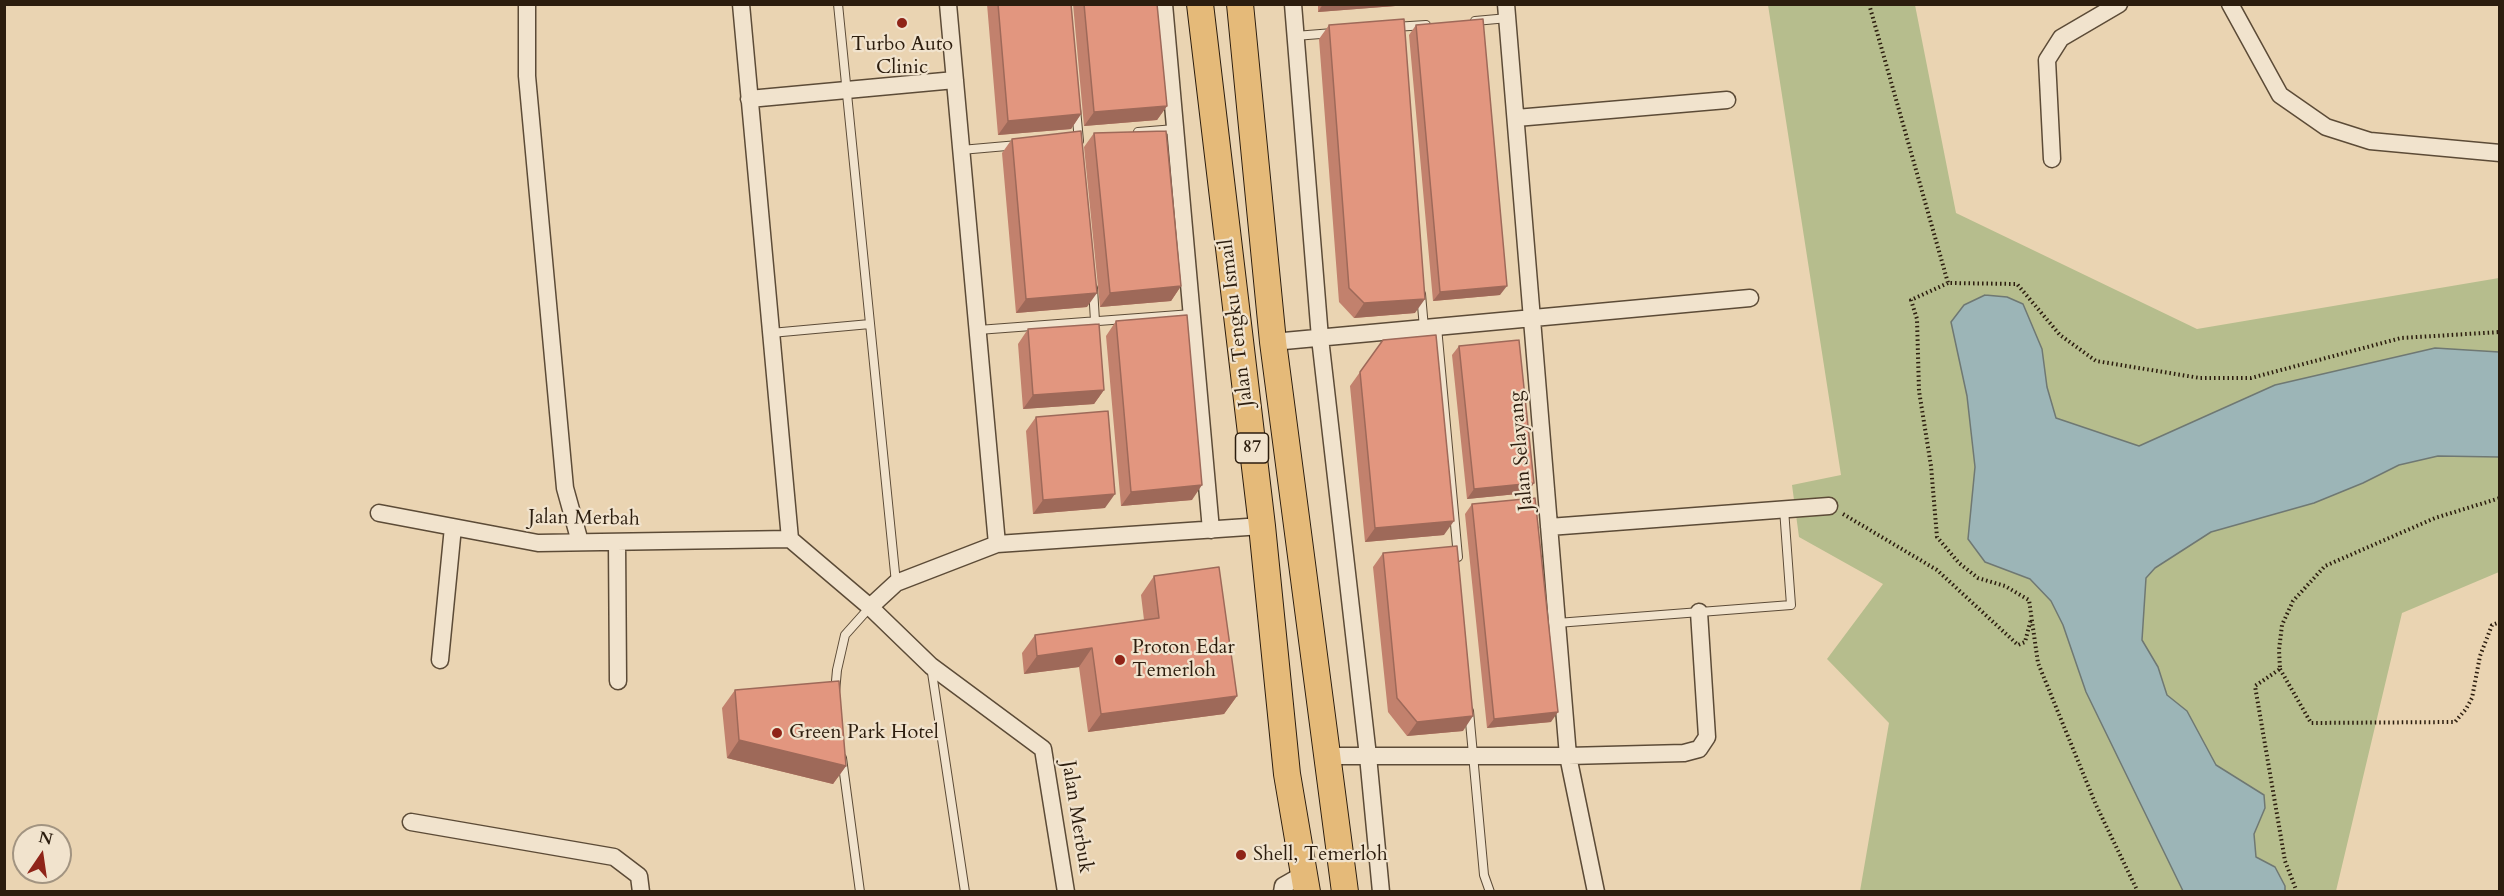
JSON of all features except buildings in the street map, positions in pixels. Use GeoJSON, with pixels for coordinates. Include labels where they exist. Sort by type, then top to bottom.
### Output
{"type":"FeatureCollection","features":[{"type":"Feature","properties":{"kind":"main road","name":"Jalan Tengku Ismail"},"geometry":{"type":"LineString","coordinates":[[1200,4],[1262,526],[1287,774],[1306,883]]}},
{"type":"Feature","properties":{"kind":"main road","name":"Jalan Tengku Ismail"},"geometry":{"type":"LineString","coordinates":[[1240,4],[1274,342],[1345,891]]}},
{"type":"Feature","properties":{"kind":"main road"},"geometry":{"type":"LineString","coordinates":[[1246,71],[1252,4]]}},
{"type":"Feature","properties":{"kind":"main road"},"geometry":{"type":"LineString","coordinates":[[1218,168],[1256,162]]}},
{"type":"Feature","properties":{"kind":"street"},"geometry":{"type":"LineString","coordinates":[[527,4],[527,76],[565,488],[580,542]]}},
{"type":"Feature","properties":{"kind":"street"},"geometry":{"type":"LineString","coordinates":[[741,4],[790,539],[870,607],[931,666]]}},
{"type":"Feature","properties":{"kind":"street"},"geometry":{"type":"LineString","coordinates":[[948,4],[997,544]]}},
{"type":"Feature","properties":{"kind":"street"},"geometry":{"type":"LineString","coordinates":[[1164,4],[1211,530]]}},
{"type":"Feature","properties":{"kind":"street"},"geometry":{"type":"LineString","coordinates":[[1293,4],[1320,338],[1368,756],[1381,891]]}},
{"type":"Feature","properties":{"kind":"street"},"geometry":{"type":"LineString","coordinates":[[2052,159],[2047,60],[2061,39],[2119,4]]}},
{"type":"Feature","properties":{"kind":"street"},"geometry":{"type":"LineString","coordinates":[[2230,4],[2280,95],[2325,127],[2370,141],[2499,153]]}},
{"type":"Feature","properties":{"kind":"street","name":"Jalan Selayang"},"geometry":{"type":"LineString","coordinates":[[1507,11],[1568,756],[1596,891]]}},
{"type":"Feature","properties":{"kind":"street"},"geometry":{"type":"LineString","coordinates":[[749,99],[955,80]]}},
{"type":"Feature","properties":{"kind":"street"},"geometry":{"type":"LineString","coordinates":[[1516,118],[1727,100]]}},
{"type":"Feature","properties":{"kind":"street"},"geometry":{"type":"LineString","coordinates":[[1274,342],[1750,298]]}},
{"type":"Feature","properties":{"kind":"street"},"geometry":{"type":"LineString","coordinates":[[1549,527],[1829,506]]}},
{"type":"Feature","properties":{"kind":"street","name":"Jalan Merbah"},"geometry":{"type":"LineString","coordinates":[[379,513],[538,543],[790,539]]}},
{"type":"Feature","properties":{"kind":"street"},"geometry":{"type":"LineString","coordinates":[[870,607],[896,583],[997,544],[1262,526]]}},
{"type":"Feature","properties":{"kind":"street"},"geometry":{"type":"LineString","coordinates":[[440,660],[453,527]]}},
{"type":"Feature","properties":{"kind":"street"},"geometry":{"type":"LineString","coordinates":[[616,542],[618,681]]}},
{"type":"Feature","properties":{"kind":"street"},"geometry":{"type":"LineString","coordinates":[[1327,756],[1568,756],[1684,753],[1699,749],[1707,737],[1699,612]]}},
{"type":"Feature","properties":{"kind":"street","name":"Jalan Merbuk"},"geometry":{"type":"LineString","coordinates":[[931,666],[1043,749],[1066,891]]}},
{"type":"Feature","properties":{"kind":"street"},"geometry":{"type":"LineString","coordinates":[[411,822],[614,857],[639,876],[641,891]]}},
{"type":"Feature","properties":{"kind":"street"},"geometry":{"type":"LineString","coordinates":[[1282,891],[1283,886],[1306,883]]}},
{"type":"Feature","properties":{"kind":"lane"},"geometry":{"type":"LineString","coordinates":[[838,4],[896,583]]}},
{"type":"Feature","properties":{"kind":"lane"},"geometry":{"type":"LineString","coordinates":[[1464,22],[1507,11]]}},
{"type":"Feature","properties":{"kind":"lane"},"geometry":{"type":"LineString","coordinates":[[1386,28],[1431,24]]}},
{"type":"Feature","properties":{"kind":"lane"},"geometry":{"type":"LineString","coordinates":[[1398,27],[1399,39]]}},
{"type":"Feature","properties":{"kind":"lane"},"geometry":{"type":"LineString","coordinates":[[1295,36],[1341,32]]}},
{"type":"Feature","properties":{"kind":"lane"},"geometry":{"type":"LineString","coordinates":[[1075,94],[1080,150]]}},
{"type":"Feature","properties":{"kind":"lane"},"geometry":{"type":"LineString","coordinates":[[1132,133],[1175,129]]}},
{"type":"Feature","properties":{"kind":"lane"},"geometry":{"type":"LineString","coordinates":[[1067,140],[1090,137]]}},
{"type":"Feature","properties":{"kind":"lane"},"geometry":{"type":"LineString","coordinates":[[961,150],[1032,143]]}},
{"type":"Feature","properties":{"kind":"lane"},"geometry":{"type":"LineString","coordinates":[[1091,275],[1095,321]]}},
{"type":"Feature","properties":{"kind":"lane"},"geometry":{"type":"LineString","coordinates":[[1420,282],[1431,328],[1459,569]]}},
{"type":"Feature","properties":{"kind":"lane"},"geometry":{"type":"LineString","coordinates":[[978,330],[1192,314]]}},
{"type":"Feature","properties":{"kind":"lane"},"geometry":{"type":"LineString","coordinates":[[771,333],[870,324]]}},
{"type":"Feature","properties":{"kind":"lane"},"geometry":{"type":"LineString","coordinates":[[1557,623],[1791,605],[1784,509]]}},
{"type":"Feature","properties":{"kind":"lane"},"geometry":{"type":"LineString","coordinates":[[834,700],[837,670],[845,635],[870,607]]}},
{"type":"Feature","properties":{"kind":"lane"},"geometry":{"type":"LineString","coordinates":[[931,666],[965,891]]}},
{"type":"Feature","properties":{"kind":"lane"},"geometry":{"type":"LineString","coordinates":[[1468,698],[1484,875],[1490,891]]}},
{"type":"Feature","properties":{"kind":"lane"},"geometry":{"type":"LineString","coordinates":[[841,745],[860,891]]}},
{"type":"Feature","properties":{"kind":"path"},"geometry":{"type":"LineString","coordinates":[[1869,4],[1948,283]]}},
{"type":"Feature","properties":{"kind":"path"},"geometry":{"type":"LineString","coordinates":[[2139,891],[2097,805],[2038,663],[2029,600],[2005,586],[1978,578],[1959,563],[1937,537],[1932,466],[1919,392],[1917,320],[1911,300],[1948,283],[2017,284],[2060,335],[2096,361],[2200,378],[2251,378],[2401,338],[2499,332]]}},
{"type":"Feature","properties":{"kind":"path"},"geometry":{"type":"LineString","coordinates":[[2499,498],[2435,518],[2325,566],[2293,601],[2282,625],[2279,650],[2280,669],[2311,723],[2455,722],[2472,698],[2480,656],[2492,625],[2499,622]]}},
{"type":"Feature","properties":{"kind":"path"},"geometry":{"type":"LineString","coordinates":[[1829,506],[1937,570],[2018,645],[2025,642],[2029,633],[2032,613]]}},
{"type":"Feature","properties":{"kind":"path"},"geometry":{"type":"LineString","coordinates":[[2280,669],[2255,686],[2285,861],[2297,891]]}},
{"type":"Feature","properties":{"kind":"green space"},"geometry":{"type":"Polygon","coordinates":[[[1768,5],[1915,5],[1956,213],[2197,329],[2499,278],[2499,572],[2402,613],[2336,891],[1860,891],[1889,723],[1827,659],[1883,584],[1799,537],[1792,485],[1841,475],[1768,5]]]}},
{"type":"Feature","properties":{"kind":"water"},"geometry":{"type":"Polygon","coordinates":[[[1985,295],[2007,297],[2023,304],[2042,349],[2047,387],[2056,418],[2139,446],[2275,385],[2435,348],[2499,352],[2499,457],[2438,456],[2399,465],[2314,503],[2211,532],[2155,568],[2146,578],[2142,640],[2158,667],[2167,695],[2187,711],[2216,765],[2264,795],[2265,808],[2254,834],[2256,857],[2275,867],[2285,886],[2285,891],[2183,891],[2086,692],[2063,625],[2051,601],[2030,579],[1985,562],[1968,539],[1975,467],[1967,396],[1951,322],[1964,305],[1985,295]]]}},
{"type":"Feature","properties":{"kind":"place","name":"Turbo Auto Clinic"},"geometry":{"type":"Point","coordinates":[902,23]}},
{"type":"Feature","properties":{"kind":"place","name":"Proton Edar Temerloh"},"geometry":{"type":"Point","coordinates":[1120,660]}},
{"type":"Feature","properties":{"kind":"place","name":"Green Park Hotel"},"geometry":{"type":"Point","coordinates":[777,733]}},
{"type":"Feature","properties":{"kind":"place","name":"Shell, Temerloh"},"geometry":{"type":"Point","coordinates":[1241,855]}}]}
